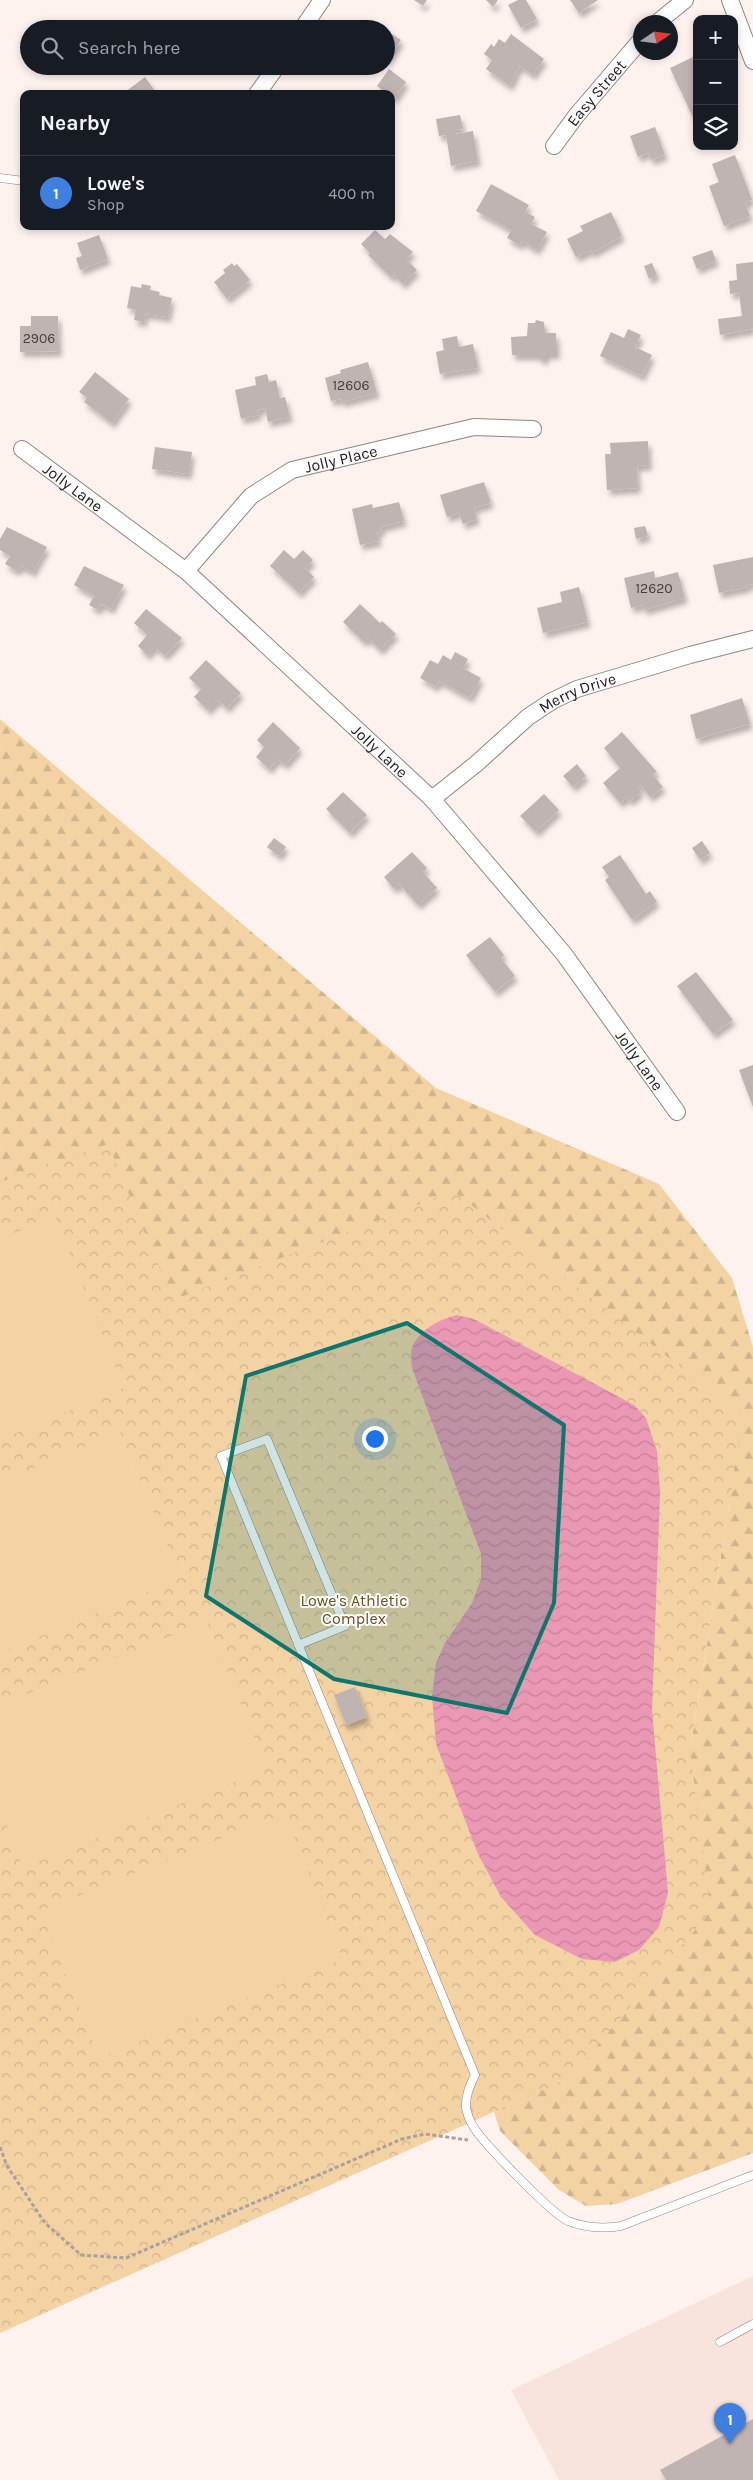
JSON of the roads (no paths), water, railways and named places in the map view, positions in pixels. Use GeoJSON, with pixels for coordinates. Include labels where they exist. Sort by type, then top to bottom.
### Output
{"type":"FeatureCollection","features":[{"type":"Feature","properties":{"kind":"street"},"geometry":{"type":"LineString","coordinates":[[308,20],[322,0]]}},
{"type":"Feature","properties":{"kind":"street"},"geometry":{"type":"LineString","coordinates":[[667,15],[685,0]]}},
{"type":"Feature","properties":{"kind":"street"},"geometry":{"type":"LineString","coordinates":[[730,0],[753,61]]}},
{"type":"Feature","properties":{"kind":"street","name":"Easy Street"},"geometry":{"type":"LineString","coordinates":[[554,146],[576,116],[633,49]]}},
{"type":"Feature","properties":{"kind":"street"},"geometry":{"type":"LineString","coordinates":[[260,90],[271,75]]}},
{"type":"Feature","properties":{"kind":"street","name":"Jolly Place"},"geometry":{"type":"LineString","coordinates":[[186,570],[251,496],[292,470],[474,427],[533,429]]}},
{"type":"Feature","properties":{"kind":"street","name":"Jolly Lane"},"geometry":{"type":"LineString","coordinates":[[22,449],[186,570],[432,799],[564,954],[678,1112]]}},
{"type":"Feature","properties":{"kind":"street","name":"Merry Drive"},"geometry":{"type":"LineString","coordinates":[[432,799],[476,764],[528,717],[577,689],[690,655],[753,639]]}},
{"type":"Feature","properties":{"kind":"lane"},"geometry":{"type":"LineString","coordinates":[[0,178],[20,180]]}},
{"type":"Feature","properties":{"kind":"lane"},"geometry":{"type":"LineString","coordinates":[[298,1646],[345,1626],[267,1439],[221,1456],[298,1646],[475,2075],[467,2094],[466,2109],[473,2126],[485,2142],[553,2211],[567,2220],[586,2226],[605,2228],[621,2226],[753,2175]]}},
{"type":"Feature","properties":{"kind":"lane"},"geometry":{"type":"LineString","coordinates":[[720,2342],[753,2324]]}},
{"type":"Feature","properties":{"kind":"water"},"geometry":{"type":"Polygon","coordinates":[[[456,1315],[474,1319],[634,1405],[646,1418],[657,1451],[660,1493],[652,1710],[668,1893],[659,1927],[639,1950],[615,1962],[582,1959],[535,1935],[501,1897],[478,1854],[436,1744],[432,1696],[436,1663],[445,1643],[472,1603],[481,1579],[481,1554],[412,1368],[411,1353],[415,1341],[424,1331],[436,1323],[456,1315]]]}},
{"type":"Feature","properties":{"kind":"place","name":"Lowe's"},"geometry":{"type":"Point","coordinates":[730,2444]}},
{"type":"Feature","properties":{"kind":"park label","name":"Lowe's Athletic Complex"},"geometry":{"type":"Point","coordinates":[354,1609]}}]}
